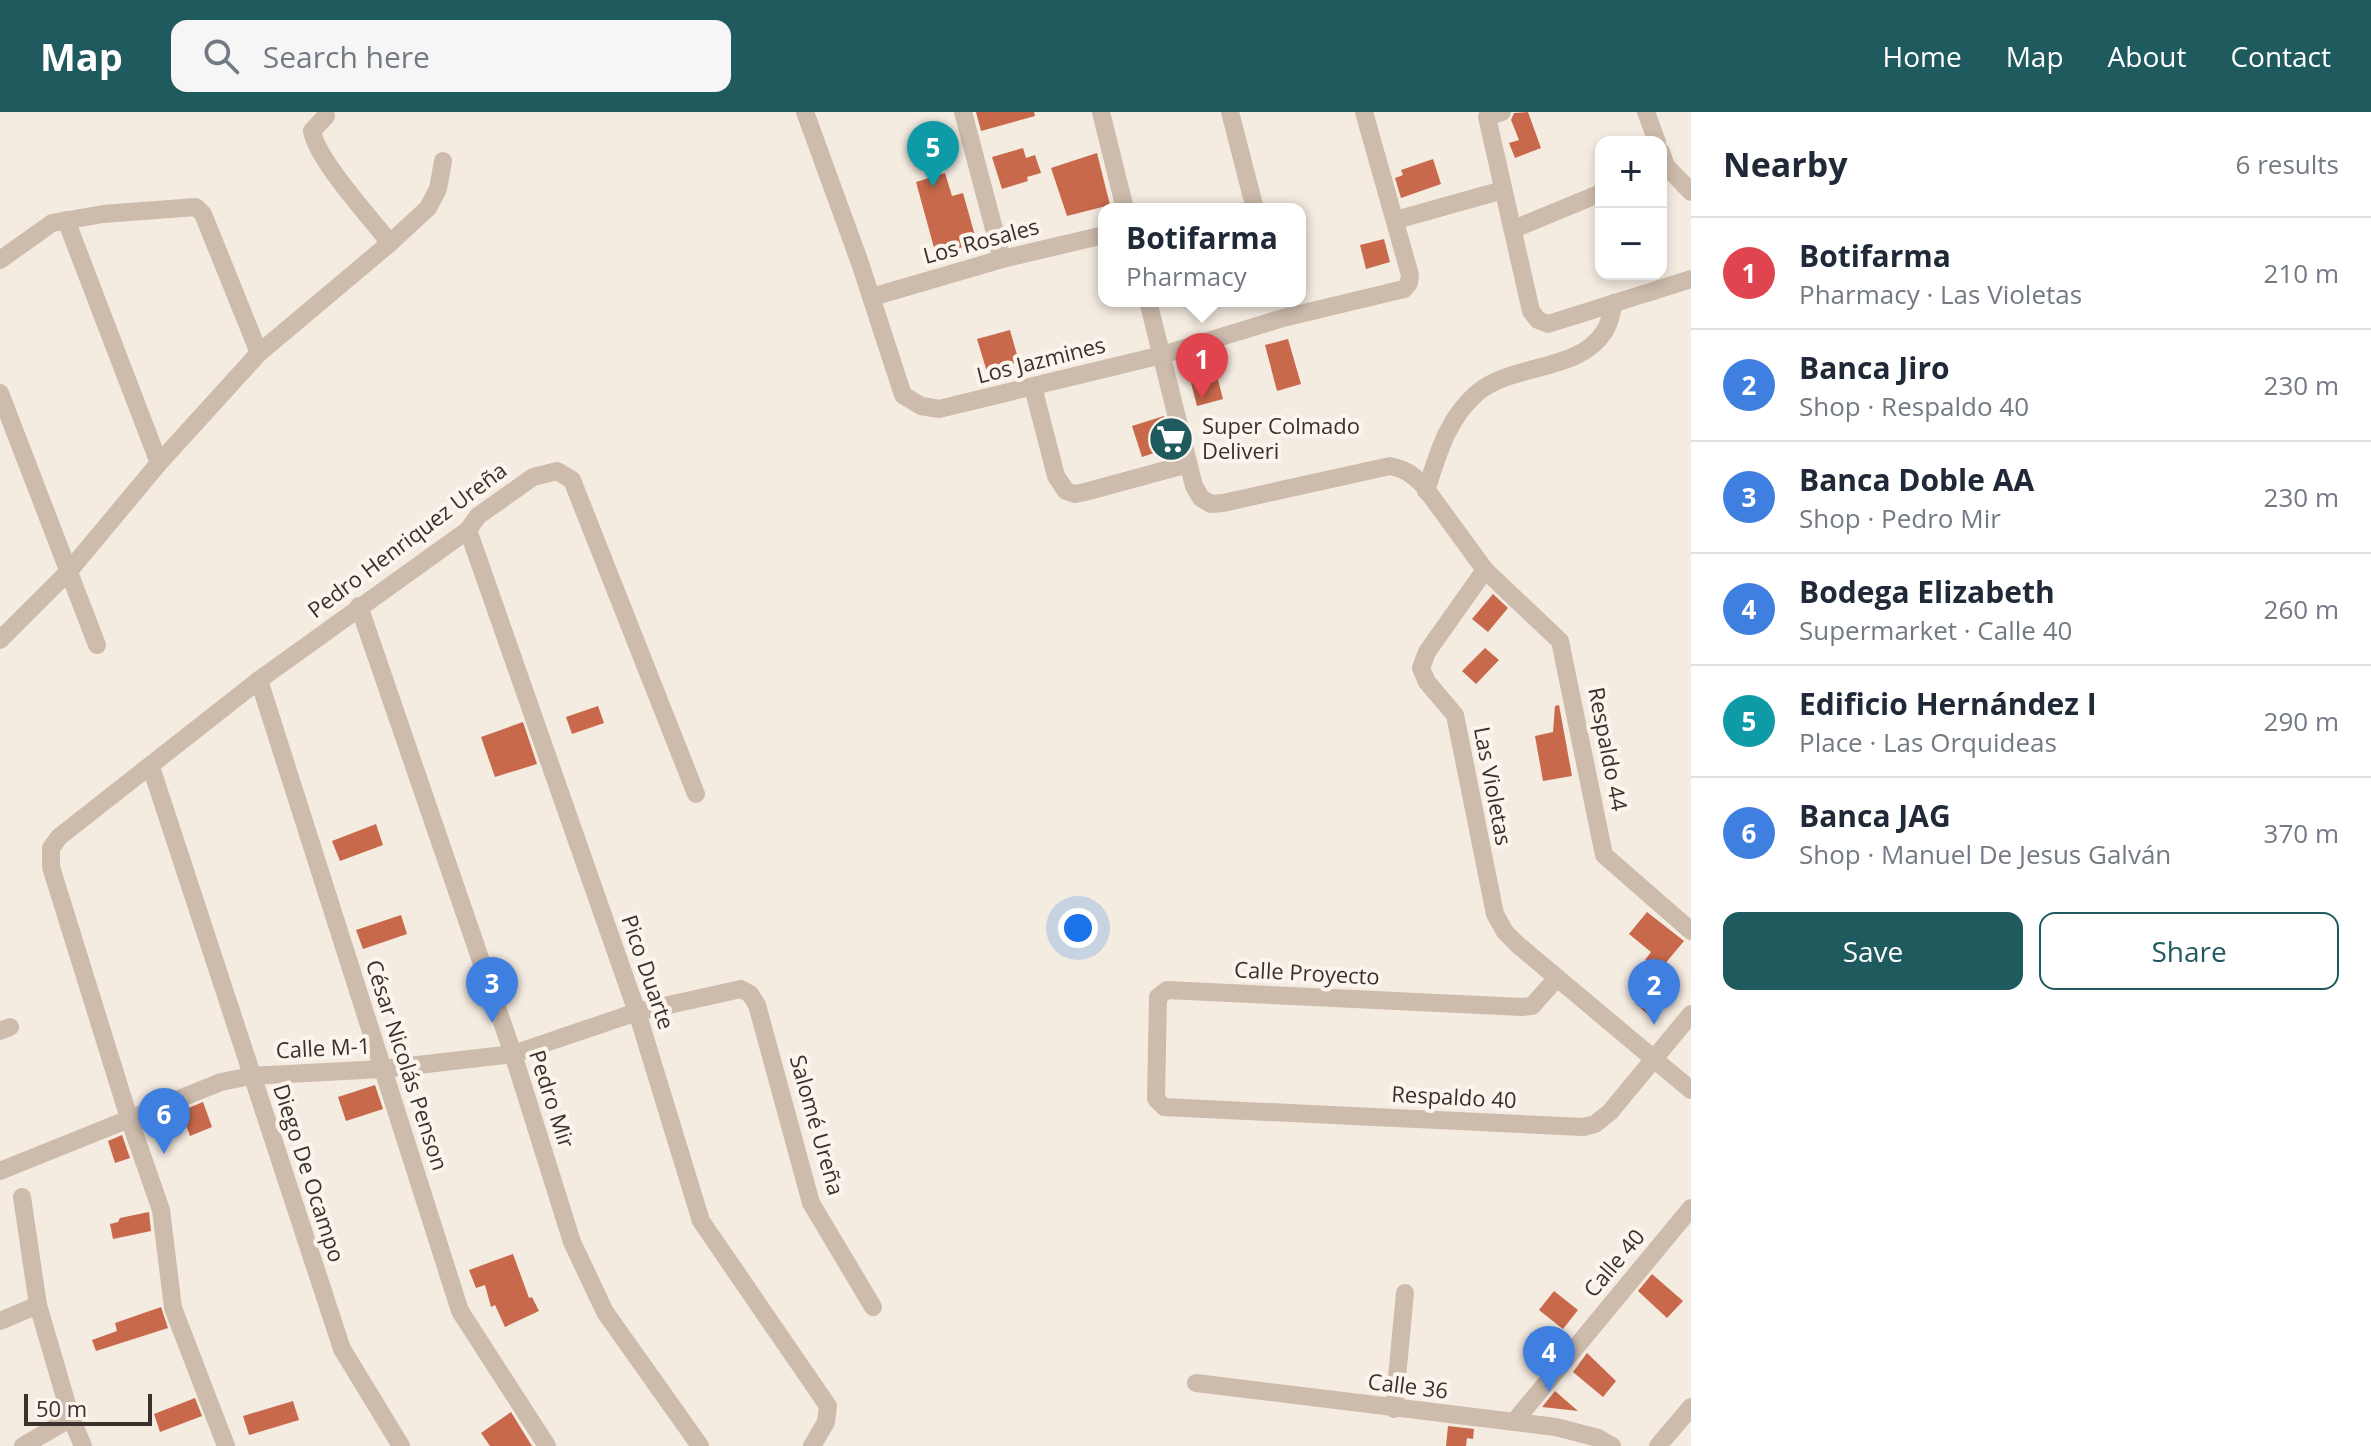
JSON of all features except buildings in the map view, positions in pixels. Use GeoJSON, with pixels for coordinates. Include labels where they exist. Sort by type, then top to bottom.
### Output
{"type":"FeatureCollection","features":[{"type":"Feature","properties":{"kind":"street"},"geometry":{"type":"LineString","coordinates":[[805,112],[872,297]]}},
{"type":"Feature","properties":{"kind":"street"},"geometry":{"type":"LineString","coordinates":[[963,112],[1002,259]]}},
{"type":"Feature","properties":{"kind":"street"},"geometry":{"type":"LineString","coordinates":[[1101,112],[1124,203]]}},
{"type":"Feature","properties":{"kind":"street"},"geometry":{"type":"LineString","coordinates":[[1230,112],[1253,203]]}},
{"type":"Feature","properties":{"kind":"street"},"geometry":{"type":"LineString","coordinates":[[1364,112],[1396,220],[1503,190]]}},
{"type":"Feature","properties":{"kind":"street"},"geometry":{"type":"LineString","coordinates":[[1646,112],[1655,136]]}},
{"type":"Feature","properties":{"kind":"street"},"geometry":{"type":"LineString","coordinates":[[1492,114],[1503,190],[1531,311],[1538,320],[1548,324],[1691,279]]}},
{"type":"Feature","properties":{"kind":"street"},"geometry":{"type":"LineString","coordinates":[[326,116],[312,131],[314,140],[390,243]]}},
{"type":"Feature","properties":{"kind":"street"},"geometry":{"type":"LineString","coordinates":[[0,640],[69,571],[159,463],[259,353],[390,243],[434,199],[443,161]]}},
{"type":"Feature","properties":{"kind":"street"},"geometry":{"type":"LineString","coordinates":[[1667,166],[1691,192]]}},
{"type":"Feature","properties":{"kind":"street"},"geometry":{"type":"LineString","coordinates":[[1514,229],[1595,195]]}},
{"type":"Feature","properties":{"kind":"street"},"geometry":{"type":"LineString","coordinates":[[0,260],[52,223],[196,207],[203,214],[259,353]]}},
{"type":"Feature","properties":{"kind":"street"},"geometry":{"type":"LineString","coordinates":[[66,220],[159,463]]}},
{"type":"Feature","properties":{"kind":"street","name":"Los Jazmines"},"geometry":{"type":"LineString","coordinates":[[1306,306],[1404,289],[1410,275],[1396,220]]}},
{"type":"Feature","properties":{"kind":"street","name":"Los Rosales"},"geometry":{"type":"LineString","coordinates":[[872,297],[1002,259],[1098,236]]}},
{"type":"Feature","properties":{"kind":"street","name":"Los Jazmines"},"geometry":{"type":"LineString","coordinates":[[872,297],[903,395],[921,406],[939,409],[1162,355],[1281,310]]}},
{"type":"Feature","properties":{"kind":"street"},"geometry":{"type":"LineString","coordinates":[[1426,491],[1446,432],[1458,413],[1479,391],[1497,380],[1566,361],[1602,336],[1614,303]]}},
{"type":"Feature","properties":{"kind":"street"},"geometry":{"type":"LineString","coordinates":[[1150,307],[1188,464],[1201,498],[1211,504],[1390,466],[1411,473],[1485,570]]}},
{"type":"Feature","properties":{"kind":"street"},"geometry":{"type":"LineString","coordinates":[[1033,387],[1056,476],[1066,491],[1075,494],[1085,492],[1188,464]]}},
{"type":"Feature","properties":{"kind":"street"},"geometry":{"type":"LineString","coordinates":[[0,393],[97,645]]}},
{"type":"Feature","properties":{"kind":"street","name":"Pedro Henriquez Ureña"},"geometry":{"type":"LineString","coordinates":[[129,1118],[51,867],[51,848],[59,837],[259,680],[468,530],[478,516],[533,477],[557,471],[572,480],[696,794]]}},
{"type":"Feature","properties":{"kind":"street","name":"Pico Duarte"},"geometry":{"type":"LineString","coordinates":[[468,530],[637,1012],[701,1221],[828,1406],[826,1422],[812,1446]]}},
{"type":"Feature","properties":{"kind":"street","name":"Las Violetas"},"geometry":{"type":"LineString","coordinates":[[1485,570],[1427,652],[1421,668],[1427,682],[1455,715],[1495,914],[1505,932],[1557,978]]}},
{"type":"Feature","properties":{"kind":"street","name":"Respaldo 44"},"geometry":{"type":"LineString","coordinates":[[1485,570],[1560,641],[1604,855],[1691,931]]}},
{"type":"Feature","properties":{"kind":"street","name":"Pedro Mir"},"geometry":{"type":"LineString","coordinates":[[359,606],[513,1054],[572,1242],[605,1312],[700,1446]]}},
{"type":"Feature","properties":{"kind":"street","name":"César Nicolás Penson"},"geometry":{"type":"LineString","coordinates":[[259,680],[460,1311],[547,1446]]}},
{"type":"Feature","properties":{"kind":"street","name":"Diego De Ocampo"},"geometry":{"type":"LineString","coordinates":[[151,767],[342,1349],[401,1446]]}},
{"type":"Feature","properties":{"kind":"street"},"geometry":{"type":"LineString","coordinates":[[1557,978],[1691,1090]]}},
{"type":"Feature","properties":{"kind":"street","name":"Calle Proyecto"},"geometry":{"type":"LineString","coordinates":[[1164,1107],[1156,1099],[1158,997],[1167,990],[1522,1007],[1532,1006],[1557,978]]}},
{"type":"Feature","properties":{"kind":"street","name":"Calle M-1"},"geometry":{"type":"LineString","coordinates":[[0,1171],[221,1082],[251,1076],[383,1069],[513,1054],[637,1012],[741,989],[750,994]]}},
{"type":"Feature","properties":{"kind":"street","name":"Salomé Ureña"},"geometry":{"type":"LineString","coordinates":[[750,994],[757,1005],[811,1203],[873,1307]]}},
{"type":"Feature","properties":{"kind":"street","name":"Respaldo 40"},"geometry":{"type":"LineString","coordinates":[[1164,1107],[1583,1127],[1595,1124],[1610,1112],[1691,1014]]}},
{"type":"Feature","properties":{"kind":"street"},"geometry":{"type":"LineString","coordinates":[[129,1118],[161,1210],[173,1308],[226,1446]]}},
{"type":"Feature","properties":{"kind":"street"},"geometry":{"type":"LineString","coordinates":[[22,1197],[38,1305],[71,1418],[83,1446]]}},
{"type":"Feature","properties":{"kind":"street","name":"Calle 40"},"geometry":{"type":"LineString","coordinates":[[1514,1422],[1691,1208]]}},
{"type":"Feature","properties":{"kind":"street"},"geometry":{"type":"LineString","coordinates":[[1394,1409],[1405,1293]]}},
{"type":"Feature","properties":{"kind":"street"},"geometry":{"type":"LineString","coordinates":[[0,1321],[38,1305]]}},
{"type":"Feature","properties":{"kind":"street","name":"Calle 36"},"geometry":{"type":"LineString","coordinates":[[1196,1383],[1514,1422],[1570,1431],[1598,1438],[1612,1446]]}},
{"type":"Feature","properties":{"kind":"street"},"geometry":{"type":"LineString","coordinates":[[1658,1446],[1691,1407]]}},
{"type":"Feature","properties":{"kind":"street"},"geometry":{"type":"LineString","coordinates":[[23,1446],[71,1418]]}},
{"type":"Feature","properties":{"kind":"place","name":"Edificio Hernández I"},"geometry":{"type":"Point","coordinates":[933,187]}},
{"type":"Feature","properties":{"kind":"place","name":"Botifarma"},"geometry":{"type":"Point","coordinates":[1202,399]}},
{"type":"Feature","properties":{"kind":"place","name":"Super Colmado Deliveri"},"geometry":{"type":"Point","coordinates":[1171,439]}},
{"type":"Feature","properties":{"kind":"place","name":"Banca Doble AA"},"geometry":{"type":"Point","coordinates":[492,1023]}},
{"type":"Feature","properties":{"kind":"place","name":"Banca Jiro"},"geometry":{"type":"Point","coordinates":[1654,1025]}},
{"type":"Feature","properties":{"kind":"place","name":"Banca JAG"},"geometry":{"type":"Point","coordinates":[164,1154]}},
{"type":"Feature","properties":{"kind":"place","name":"Bodega Elizabeth"},"geometry":{"type":"Point","coordinates":[1549,1392]}}]}
